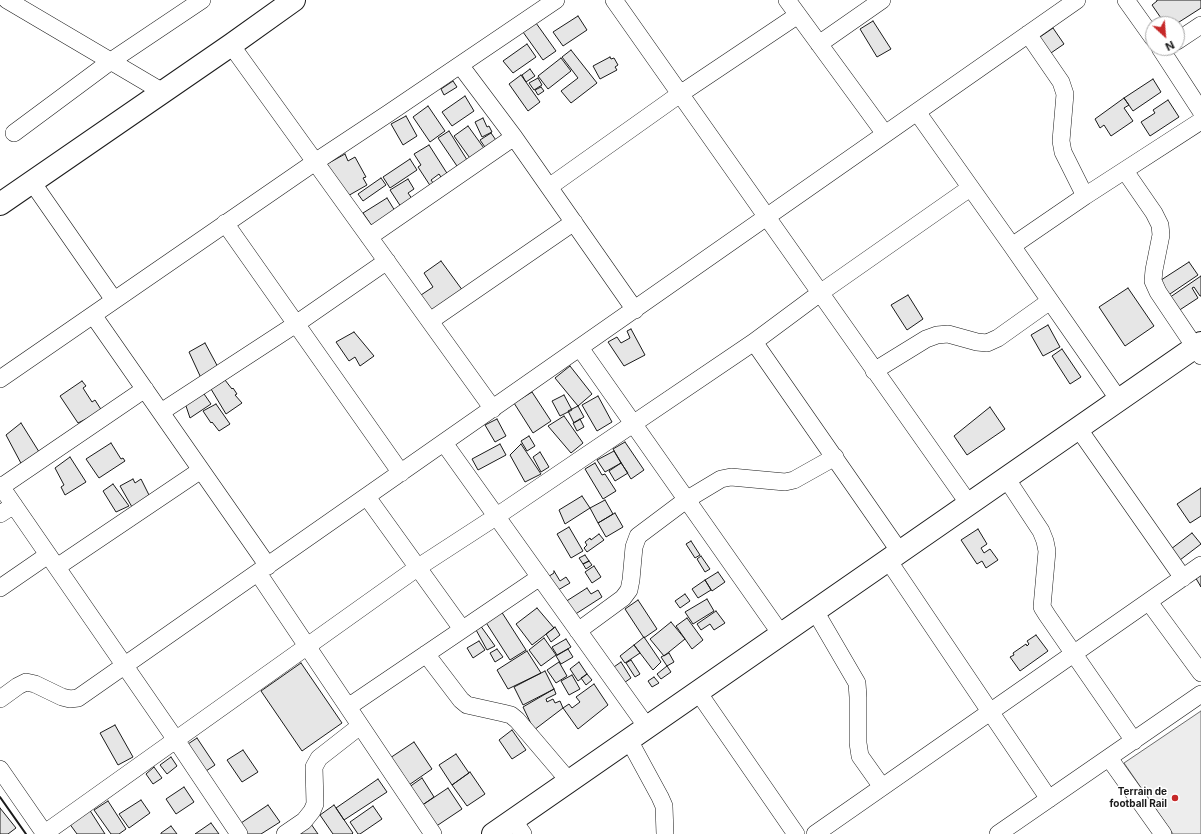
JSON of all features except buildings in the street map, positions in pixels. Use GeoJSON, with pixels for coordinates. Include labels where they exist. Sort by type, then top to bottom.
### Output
{"type":"FeatureCollection","features":[{"type":"Feature","properties":{"kind":"main road"},"geometry":{"type":"LineString","coordinates":[[0,204],[294,0]]}},
{"type":"Feature","properties":{"kind":"main road"},"geometry":{"type":"LineString","coordinates":[[493,834],[518,827],[569,781],[1078,428],[1199,349]]}},
{"type":"Feature","properties":{"kind":"street"},"geometry":{"type":"LineString","coordinates":[[7,0],[163,92]]}},
{"type":"Feature","properties":{"kind":"street"},"geometry":{"type":"LineString","coordinates":[[14,133],[111,61],[202,0]]}},
{"type":"Feature","properties":{"kind":"street"},"geometry":{"type":"LineString","coordinates":[[0,379],[225,223],[556,0]]}},
{"type":"Feature","properties":{"kind":"street"},"geometry":{"type":"LineString","coordinates":[[614,0],[969,504]]}},
{"type":"Feature","properties":{"kind":"street"},"geometry":{"type":"LineString","coordinates":[[787,0],[885,134]]}},
{"type":"Feature","properties":{"kind":"street"},"geometry":{"type":"LineString","coordinates":[[819,44],[882,0]]}},
{"type":"Feature","properties":{"kind":"street"},"geometry":{"type":"LineString","coordinates":[[0,699],[26,682],[35,684],[62,697],[70,699],[78,698],[1077,0]]}},
{"type":"Feature","properties":{"kind":"street"},"geometry":{"type":"LineString","coordinates":[[1126,0],[1145,26]]}},
{"type":"Feature","properties":{"kind":"street"},"geometry":{"type":"LineString","coordinates":[[549,187],[680,94],[798,15]]}},
{"type":"Feature","properties":{"kind":"street"},"geometry":{"type":"LineString","coordinates":[[1185,36],[1201,25]]}},
{"type":"Feature","properties":{"kind":"street"},"geometry":{"type":"LineString","coordinates":[[1028,34],[1061,82],[1065,94],[1061,141],[1063,152],[1085,196]]}},
{"type":"Feature","properties":{"kind":"street"},"geometry":{"type":"LineString","coordinates":[[231,45],[493,409]]}},
{"type":"Feature","properties":{"kind":"street"},"geometry":{"type":"LineString","coordinates":[[1167,56],[1201,111]]}},
{"type":"Feature","properties":{"kind":"street"},"geometry":{"type":"LineString","coordinates":[[460,65],[514,137],[635,310]]}},
{"type":"Feature","properties":{"kind":"street"},"geometry":{"type":"LineString","coordinates":[[917,112],[1119,400]]}},
{"type":"Feature","properties":{"kind":"street"},"geometry":{"type":"LineString","coordinates":[[1012,246],[1085,196],[1201,121]]}},
{"type":"Feature","properties":{"kind":"street"},"geometry":{"type":"LineString","coordinates":[[369,237],[514,137]]}},
{"type":"Feature","properties":{"kind":"street"},"geometry":{"type":"LineString","coordinates":[[1125,171],[1154,213],[1160,225],[1161,235],[1153,281],[1158,292],[1199,349]]}},
{"type":"Feature","properties":{"kind":"street"},"geometry":{"type":"LineString","coordinates":[[32,182],[114,300]]}},
{"type":"Feature","properties":{"kind":"street"},"geometry":{"type":"LineString","coordinates":[[0,769],[45,834],[417,568],[497,516],[754,342],[820,293],[970,188]]}},
{"type":"Feature","properties":{"kind":"street"},"geometry":{"type":"LineString","coordinates":[[430,321],[574,222]]}},
{"type":"Feature","properties":{"kind":"street"},"geometry":{"type":"LineString","coordinates":[[225,223],[401,473]]}},
{"type":"Feature","properties":{"kind":"street"},"geometry":{"type":"LineString","coordinates":[[161,412],[296,324],[387,261]]}},
{"type":"Feature","properties":{"kind":"street"},"geometry":{"type":"LineString","coordinates":[[874,371],[926,339],[937,335],[948,334],[977,342],[987,343],[998,338],[1050,301]]}},
{"type":"Feature","properties":{"kind":"street"},"geometry":{"type":"LineString","coordinates":[[93,315],[201,470],[263,570],[307,646],[433,834]]}},
{"type":"Feature","properties":{"kind":"street"},"geometry":{"type":"LineString","coordinates":[[754,342],[835,457],[894,556],[991,712],[1049,798]]}},
{"type":"Feature","properties":{"kind":"street"},"geometry":{"type":"LineString","coordinates":[[580,348],[781,634]]}},
{"type":"Feature","properties":{"kind":"street"},"geometry":{"type":"LineString","coordinates":[[145,389],[1,486],[7,509],[52,561],[239,834]]}},
{"type":"Feature","properties":{"kind":"street"},"geometry":{"type":"LineString","coordinates":[[1078,428],[1183,578]]}},
{"type":"Feature","properties":{"kind":"street"},"geometry":{"type":"LineString","coordinates":[[444,443],[647,727]]}},
{"type":"Feature","properties":{"kind":"street"},"geometry":{"type":"LineString","coordinates":[[578,631],[623,598],[629,590],[634,547],[638,536],[686,500],[722,480],[731,477],[785,482],[794,480],[835,457]]}},
{"type":"Feature","properties":{"kind":"street"},"geometry":{"type":"LineString","coordinates":[[0,588],[52,561],[201,470]]}},
{"type":"Feature","properties":{"kind":"street"},"geometry":{"type":"LineString","coordinates":[[1006,478],[1041,531],[1045,541],[1047,551],[1042,606],[1106,702],[1134,740]]}},
{"type":"Feature","properties":{"kind":"street"},"geometry":{"type":"LineString","coordinates":[[367,497],[462,629]]}},
{"type":"Feature","properties":{"kind":"street"},"geometry":{"type":"LineString","coordinates":[[821,832],[882,787],[1201,566]]}},
{"type":"Feature","properties":{"kind":"street"},"geometry":{"type":"LineString","coordinates":[[348,707],[540,577]]}},
{"type":"Feature","properties":{"kind":"street"},"geometry":{"type":"LineString","coordinates":[[1149,602],[1201,673]]}},
{"type":"Feature","properties":{"kind":"street"},"geometry":{"type":"LineString","coordinates":[[815,611],[857,683],[858,743],[860,756],[882,787]]}},
{"type":"Feature","properties":{"kind":"street"},"geometry":{"type":"LineString","coordinates":[[426,654],[467,705],[511,715],[517,720],[569,781]]}},
{"type":"Feature","properties":{"kind":"street"},"geometry":{"type":"LineString","coordinates":[[698,692],[796,834]]}},
{"type":"Feature","properties":{"kind":"street"},"geometry":{"type":"LineString","coordinates":[[998,834],[1201,694]]}},
{"type":"Feature","properties":{"kind":"street"},"geometry":{"type":"LineString","coordinates":[[285,834],[304,821],[312,811],[315,804],[314,767],[319,758],[360,726]]}},
{"type":"Feature","properties":{"kind":"street"},"geometry":{"type":"LineString","coordinates":[[629,740],[664,806],[665,834]]}},
{"type":"Feature","properties":{"kind":"street"},"geometry":{"type":"LineString","coordinates":[[1109,758],[1163,834]]}},
{"type":"Feature","properties":{"kind":"shaded area","name":"Terrain de football Rail"},"geometry":{"type":"Polygon","coordinates":[[[1201,711],[1201,834],[1173,834],[1124,763],[1201,711]]]}},
{"type":"Feature","properties":{"kind":"wall"},"geometry":{"type":"LineString","coordinates":[[0,797],[26,834]]}},
{"type":"Feature","properties":{"kind":"place","name":"Terrain de football Rail"},"geometry":{"type":"Point","coordinates":[1175,798]}}]}
